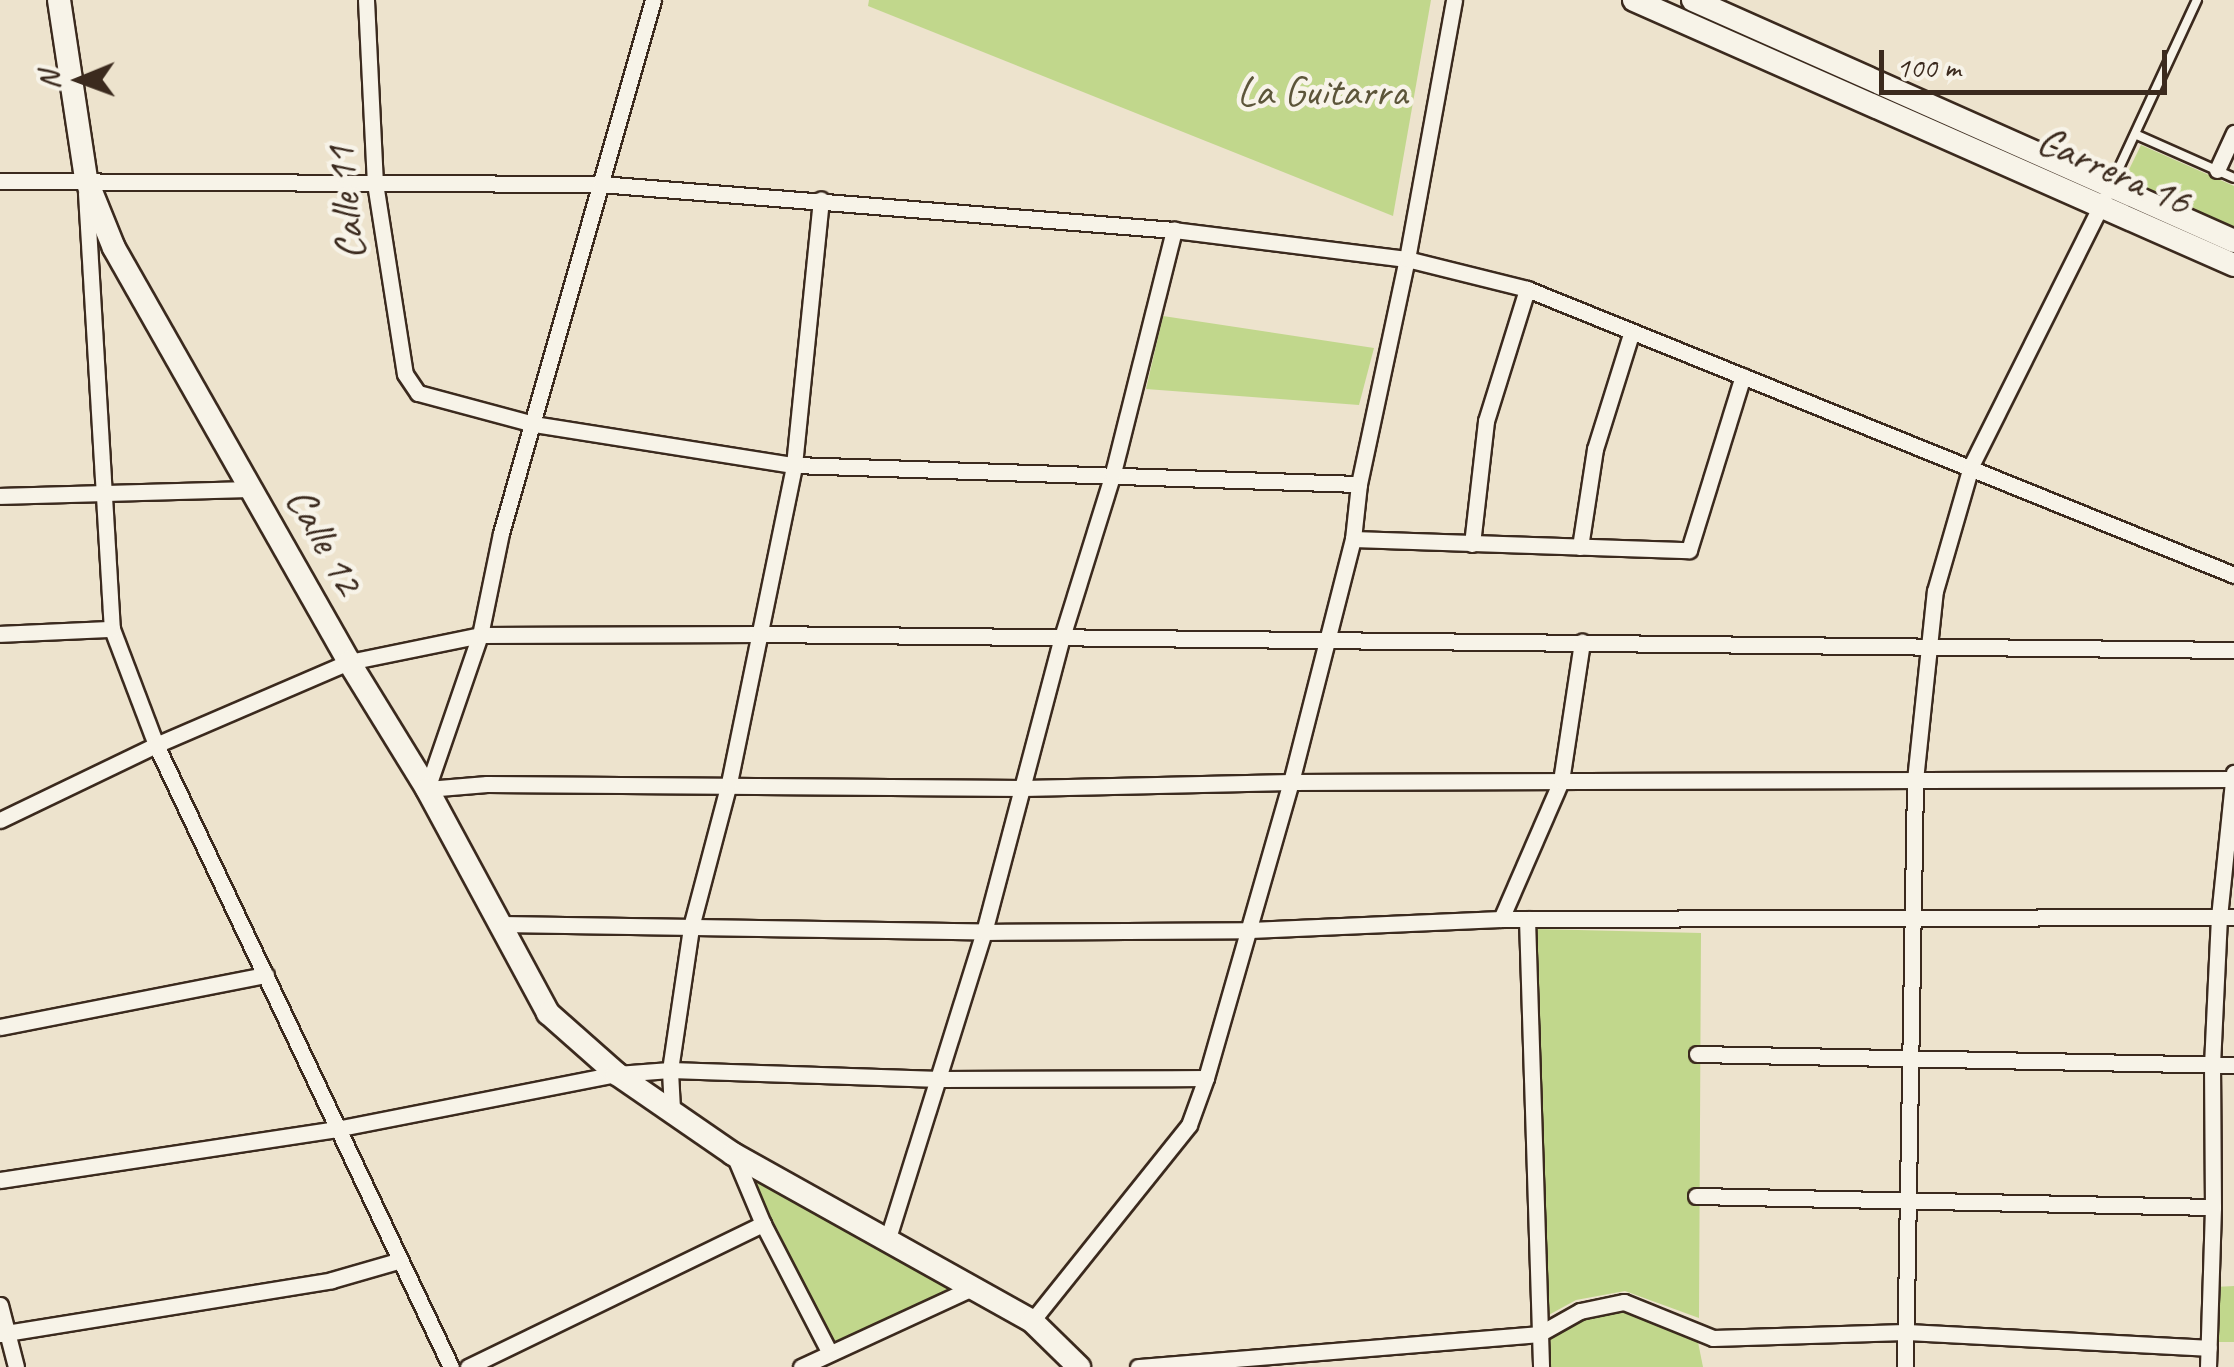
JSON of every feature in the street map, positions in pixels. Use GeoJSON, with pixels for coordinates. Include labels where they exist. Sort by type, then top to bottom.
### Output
{"type":"FeatureCollection","features":[{"type":"Feature","properties":{"kind":"main road","name":"Calle 12"},"geometry":{"type":"LineString","coordinates":[[58,0],[86,179],[114,248],[349,662],[427,789],[548,1014],[617,1074],[734,1154],[1032,1321],[1080,1367]]}},
{"type":"Feature","properties":{"kind":"main road","name":"Carrera 16"},"geometry":{"type":"LineString","coordinates":[[1634,0],[1708,10],[2105,196],[2234,265]]}},
{"type":"Feature","properties":{"kind":"main road","name":"Carrera 16"},"geometry":{"type":"LineString","coordinates":[[2105,196],[2234,241]]}},
{"type":"Feature","properties":{"kind":"street","name":"Calle 11"},"geometry":{"type":"LineString","coordinates":[[366,0],[375,182],[405,374],[418,393],[534,424]]}},
{"type":"Feature","properties":{"kind":"street"},"geometry":{"type":"LineString","coordinates":[[653,0],[501,533],[480,635],[427,789],[729,783],[1023,788],[1291,782],[2234,777],[2212,1065],[2208,1367]]}},
{"type":"Feature","properties":{"kind":"street"},"geometry":{"type":"LineString","coordinates":[[1032,1321],[1189,1125],[1206,1078],[1291,782],[1353,539],[1359,484],[1407,260],[1454,0]]}},
{"type":"Feature","properties":{"kind":"street"},"geometry":{"type":"LineString","coordinates":[[2216,170],[2234,132]]}},
{"type":"Feature","properties":{"kind":"street"},"geometry":{"type":"LineString","coordinates":[[86,179],[112,629],[156,745],[451,1367]]}},
{"type":"Feature","properties":{"kind":"street"},"geometry":{"type":"LineString","coordinates":[[0,180],[600,184],[1174,230],[1407,260],[1527,289],[2234,575]]}},
{"type":"Feature","properties":{"kind":"street"},"geometry":{"type":"LineString","coordinates":[[1904,1367],[1915,780],[1935,591],[1971,466],[2105,196]]}},
{"type":"Feature","properties":{"kind":"street"},"geometry":{"type":"LineString","coordinates":[[672,1109],[670,1070],[692,927],[729,783],[794,465],[822,199]]}},
{"type":"Feature","properties":{"kind":"street"},"geometry":{"type":"LineString","coordinates":[[887,1241],[984,932],[1062,637],[1113,473],[1174,230]]}},
{"type":"Feature","properties":{"kind":"street"},"geometry":{"type":"LineString","coordinates":[[1472,544],[1486,421],[1527,289]]}},
{"type":"Feature","properties":{"kind":"street"},"geometry":{"type":"LineString","coordinates":[[1580,547],[1595,449],[1631,334]]}},
{"type":"Feature","properties":{"kind":"street"},"geometry":{"type":"LineString","coordinates":[[1353,539],[1689,550],[1744,376]]}},
{"type":"Feature","properties":{"kind":"street"},"geometry":{"type":"LineString","coordinates":[[534,424],[794,465],[1359,484]]}},
{"type":"Feature","properties":{"kind":"street"},"geometry":{"type":"LineString","coordinates":[[0,496],[252,489]]}},
{"type":"Feature","properties":{"kind":"street"},"geometry":{"type":"LineString","coordinates":[[0,634],[112,629]]}},
{"type":"Feature","properties":{"kind":"street"},"geometry":{"type":"LineString","coordinates":[[0,820],[156,745],[349,662],[480,635],[759,634],[2234,650]]}},
{"type":"Feature","properties":{"kind":"street"},"geometry":{"type":"LineString","coordinates":[[1501,919],[1561,781],[1582,642]]}},
{"type":"Feature","properties":{"kind":"street"},"geometry":{"type":"LineString","coordinates":[[501,924],[984,932],[1250,930],[1501,919],[2226,917]]}},
{"type":"Feature","properties":{"kind":"street"},"geometry":{"type":"LineString","coordinates":[[1527,920],[1541,1367]]}},
{"type":"Feature","properties":{"kind":"street"},"geometry":{"type":"LineString","coordinates":[[0,1027],[266,975]]}},
{"type":"Feature","properties":{"kind":"street"},"geometry":{"type":"LineString","coordinates":[[1697,1054],[2234,1065]]}},
{"type":"Feature","properties":{"kind":"street"},"geometry":{"type":"LineString","coordinates":[[0,1180],[336,1130],[617,1074],[670,1070],[940,1079],[1206,1078]]}},
{"type":"Feature","properties":{"kind":"street"},"geometry":{"type":"LineString","coordinates":[[734,1154],[763,1224],[830,1354]]}},
{"type":"Feature","properties":{"kind":"street"},"geometry":{"type":"LineString","coordinates":[[1696,1196],[2213,1207]]}},
{"type":"Feature","properties":{"kind":"street"},"geometry":{"type":"LineString","coordinates":[[468,1367],[763,1224]]}},
{"type":"Feature","properties":{"kind":"street"},"geometry":{"type":"LineString","coordinates":[[4,1334],[332,1280],[398,1261]]}},
{"type":"Feature","properties":{"kind":"street"},"geometry":{"type":"LineString","coordinates":[[801,1367],[970,1289]]}},
{"type":"Feature","properties":{"kind":"street"},"geometry":{"type":"LineString","coordinates":[[1138,1367],[1539,1334],[1580,1311],[1624,1302],[1713,1338],[1905,1332],[2208,1348]]}},
{"type":"Feature","properties":{"kind":"street"},"geometry":{"type":"LineString","coordinates":[[0,1305],[4,1334],[16,1367]]}},
{"type":"Feature","properties":{"kind":"lane"},"geometry":{"type":"LineString","coordinates":[[2105,196],[2137,136],[2197,0]]}},
{"type":"Feature","properties":{"kind":"lane"},"geometry":{"type":"LineString","coordinates":[[2137,136],[2234,178]]}},
{"type":"Feature","properties":{"kind":"green space","name":"La Guitarra"},"geometry":{"type":"Polygon","coordinates":[[[869,0],[1431,0],[1393,216],[868,6],[869,0]]]}},
{"type":"Feature","properties":{"kind":"green space"},"geometry":{"type":"Polygon","coordinates":[[[2141,145],[2234,186],[2234,233],[2122,184],[2141,145]]]}},
{"type":"Feature","properties":{"kind":"green space"},"geometry":{"type":"Polygon","coordinates":[[[1163,316],[1374,348],[1359,405],[1146,389],[1163,316]]]}},
{"type":"Feature","properties":{"kind":"green space"},"geometry":{"type":"Polygon","coordinates":[[[1537,929],[1701,933],[1699,1318],[1625,1291],[1576,1300],[1545,1317],[1537,929]]]}},
{"type":"Feature","properties":{"kind":"green space"},"geometry":{"type":"Polygon","coordinates":[[[750,1174],[951,1290],[833,1342],[750,1174]]]}},
{"type":"Feature","properties":{"kind":"green space"},"geometry":{"type":"Polygon","coordinates":[[[2234,1286],[2234,1342],[2219,1342],[2215,1287],[2234,1286]]]}},
{"type":"Feature","properties":{"kind":"green space"},"geometry":{"type":"Polygon","coordinates":[[[1623,1310],[1698,1342],[1703,1367],[1549,1367],[1547,1339],[1583,1320],[1623,1310]]]}}]}
